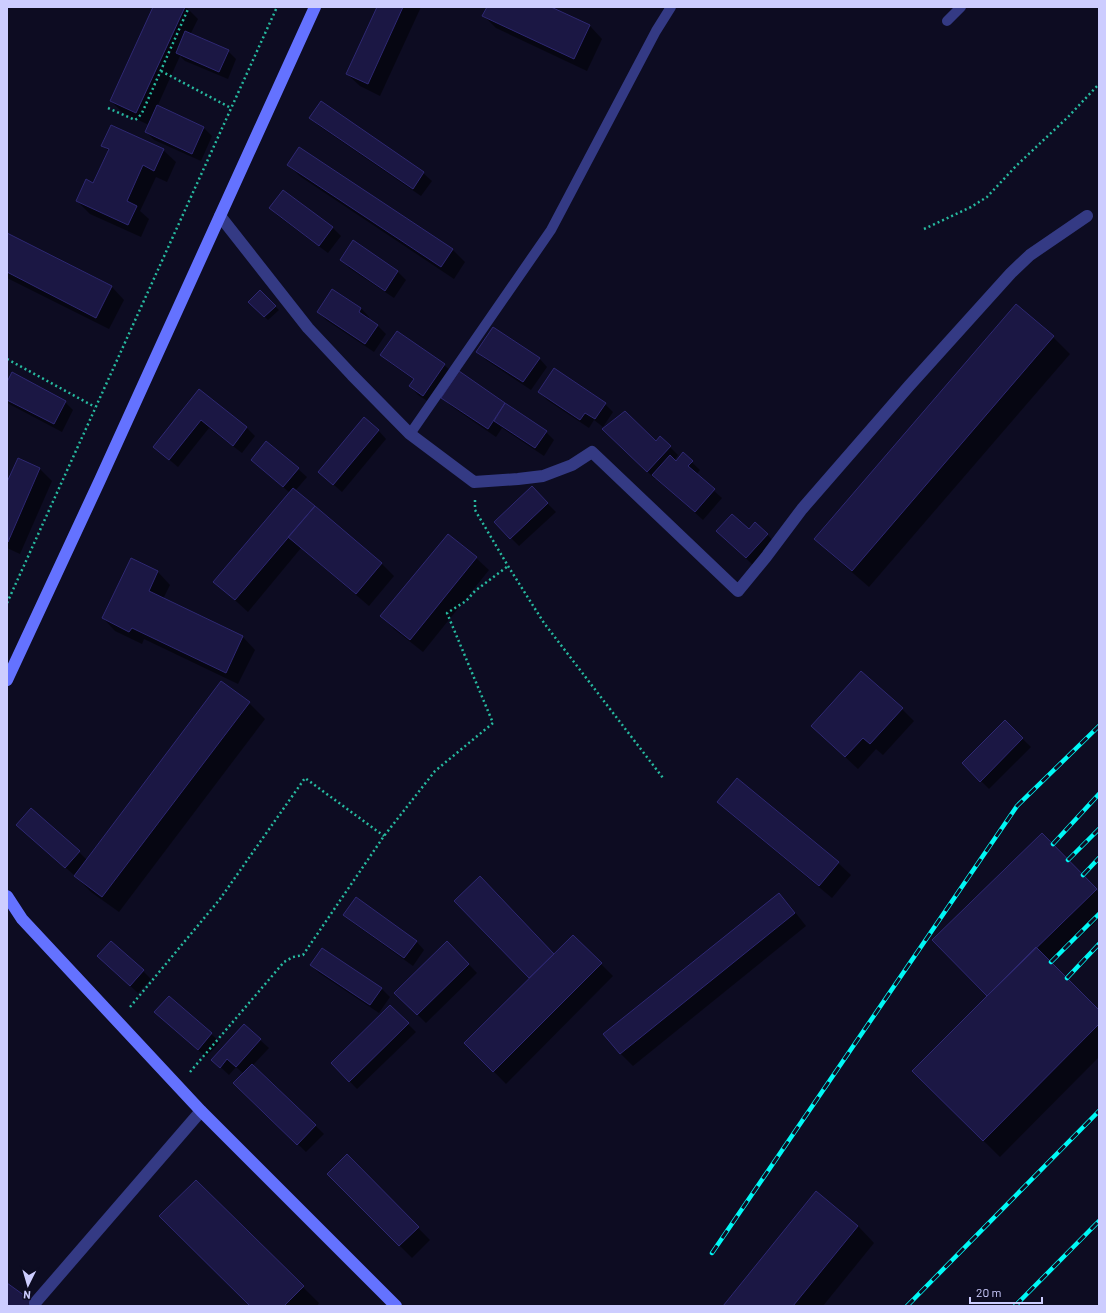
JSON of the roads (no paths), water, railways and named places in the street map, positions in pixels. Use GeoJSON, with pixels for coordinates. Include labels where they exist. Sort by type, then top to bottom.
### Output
{"type":"FeatureCollection","features":[{"type":"Feature","properties":{"kind":"street"},"geometry":{"type":"LineString","coordinates":[[7,680],[100,480],[315,7]]}},
{"type":"Feature","properties":{"kind":"street"},"geometry":{"type":"LineString","coordinates":[[220,216],[320,342],[410,434],[474,482],[543,476],[572,465],[592,452],[738,591],[802,510],[919,375],[1011,273],[1030,255],[1087,216]]}},
{"type":"Feature","properties":{"kind":"street"},"geometry":{"type":"LineString","coordinates":[[7,896],[22,918],[201,1111],[396,1306]]}},
{"type":"Feature","properties":{"kind":"street"},"geometry":{"type":"LineString","coordinates":[[35,1303],[201,1111]]}},
{"type":"Feature","properties":{"kind":"lane"},"geometry":{"type":"LineString","coordinates":[[410,434],[551,230],[656,31],[671,7]]}},
{"type":"Feature","properties":{"kind":"lane"},"geometry":{"type":"LineString","coordinates":[[947,21],[961,7]]}},
{"type":"Feature","properties":{"kind":"railway"},"geometry":{"type":"LineString","coordinates":[[712,1253],[1017,806],[1099,726]]}},
{"type":"Feature","properties":{"kind":"railway"},"geometry":{"type":"LineString","coordinates":[[1053,844],[1099,794]]}},
{"type":"Feature","properties":{"kind":"railway"},"geometry":{"type":"LineString","coordinates":[[1068,860],[1099,829]]}},
{"type":"Feature","properties":{"kind":"railway"},"geometry":{"type":"LineString","coordinates":[[1083,875],[1099,858]]}},
{"type":"Feature","properties":{"kind":"railway"},"geometry":{"type":"LineString","coordinates":[[1051,962],[1099,914]]}},
{"type":"Feature","properties":{"kind":"railway"},"geometry":{"type":"LineString","coordinates":[[1067,978],[1099,944]]}},
{"type":"Feature","properties":{"kind":"railway"},"geometry":{"type":"LineString","coordinates":[[907,1306],[1099,1111]]}},
{"type":"Feature","properties":{"kind":"railway"},"geometry":{"type":"LineString","coordinates":[[1015,1306],[1099,1221]]}}]}
